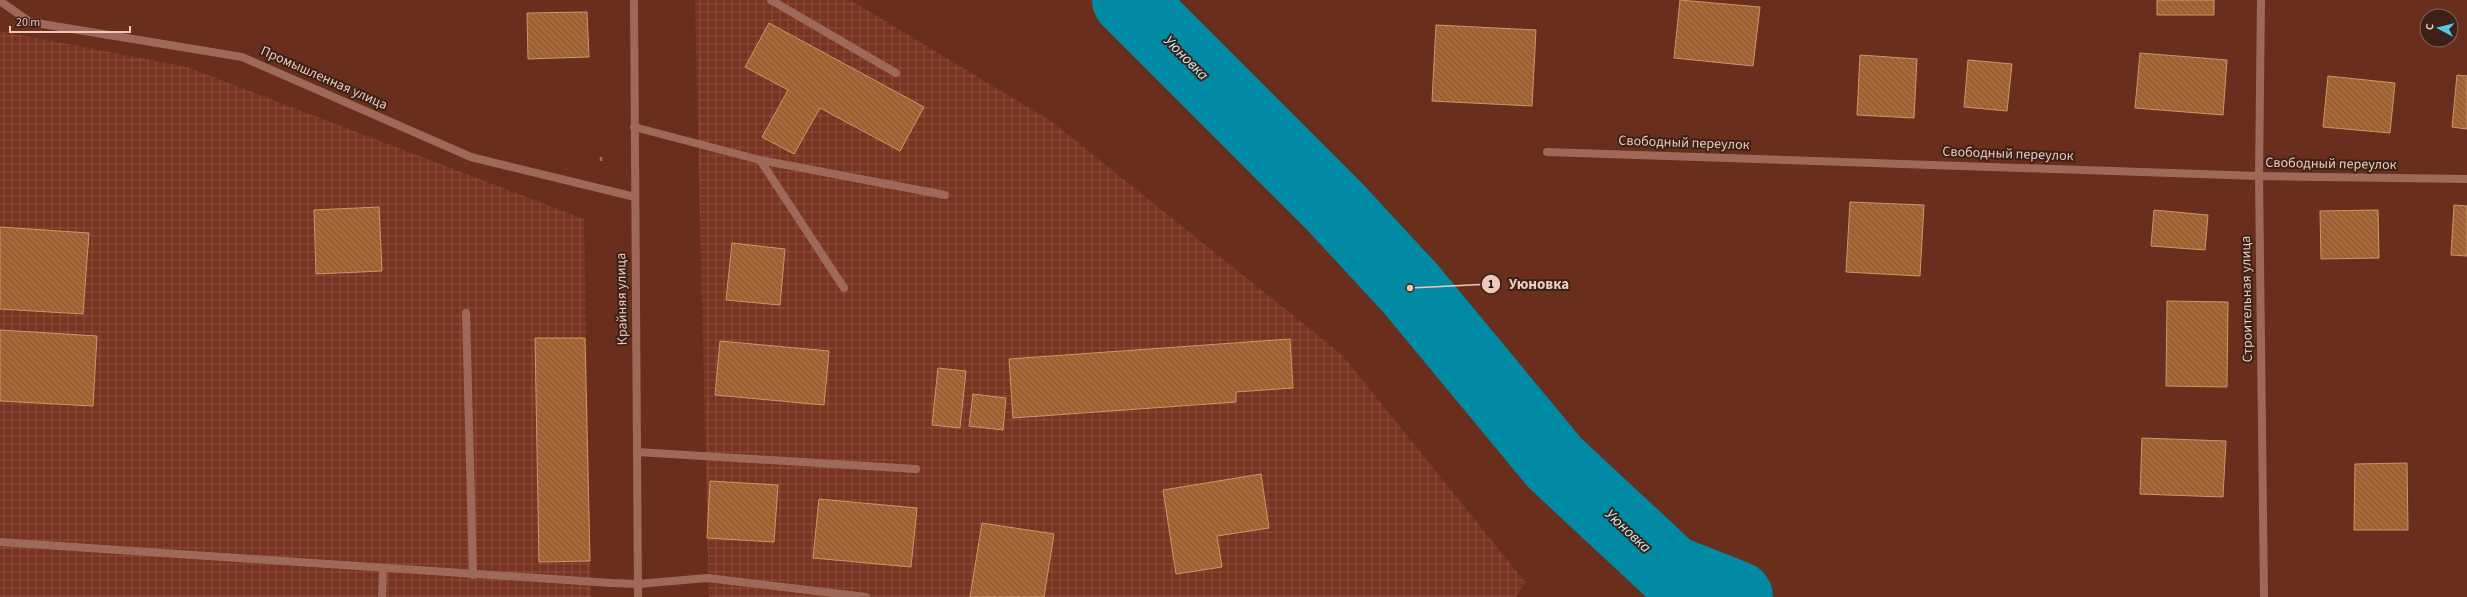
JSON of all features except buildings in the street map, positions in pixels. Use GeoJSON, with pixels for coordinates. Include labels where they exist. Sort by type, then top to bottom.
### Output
{"type":"FeatureCollection","features":[{"type":"Feature","properties":{"kind":"street","name":"Крайняя улица"},"geometry":{"type":"LineString","coordinates":[[634,0],[638,597]]}},
{"type":"Feature","properties":{"kind":"street"},"geometry":{"type":"LineString","coordinates":[[771,0],[896,73]]}},
{"type":"Feature","properties":{"kind":"street","name":"Строительная улица"},"geometry":{"type":"LineString","coordinates":[[2261,0],[2259,176],[2264,597]]}},
{"type":"Feature","properties":{"kind":"street","name":"Промышленная улица"},"geometry":{"type":"LineString","coordinates":[[0,1],[30,22],[242,57],[472,157],[635,197]]}},
{"type":"Feature","properties":{"kind":"street"},"geometry":{"type":"LineString","coordinates":[[634,127],[760,160],[945,195]]}},
{"type":"Feature","properties":{"kind":"street","name":"Свободный переулок"},"geometry":{"type":"LineString","coordinates":[[1547,152],[2259,176],[2467,179]]}},
{"type":"Feature","properties":{"kind":"street"},"geometry":{"type":"LineString","coordinates":[[760,160],[844,288]]}},
{"type":"Feature","properties":{"kind":"street"},"geometry":{"type":"LineString","coordinates":[[466,313],[473,575]]}},
{"type":"Feature","properties":{"kind":"street"},"geometry":{"type":"LineString","coordinates":[[637,452],[916,469]]}},
{"type":"Feature","properties":{"kind":"street"},"geometry":{"type":"LineString","coordinates":[[0,542],[473,575],[638,584],[707,578],[866,597]]}},
{"type":"Feature","properties":{"kind":"street"},"geometry":{"type":"LineString","coordinates":[[382,597],[383,569]]}},
{"type":"Feature","properties":{"kind":"shaded area"},"geometry":{"type":"Polygon","coordinates":[[[695,0],[850,0],[1051,121],[1342,355],[1525,582],[1516,597],[709,597],[695,0]]]}},
{"type":"Feature","properties":{"kind":"shaded area"},"geometry":{"type":"Polygon","coordinates":[[[0,31],[187,67],[584,219],[591,597],[0,597],[0,31]]]}},
{"type":"Feature","properties":{"kind":"waterway","name":"Уюновка"},"geometry":{"type":"LineString","coordinates":[[1128,0],[1335,207],[1410,288],[1555,463],[1671,571],[1737,597]]}},
{"type":"Feature","properties":{"kind":"place","name":"Уюновка"},"geometry":{"type":"Point","coordinates":[1410,288]}}]}
